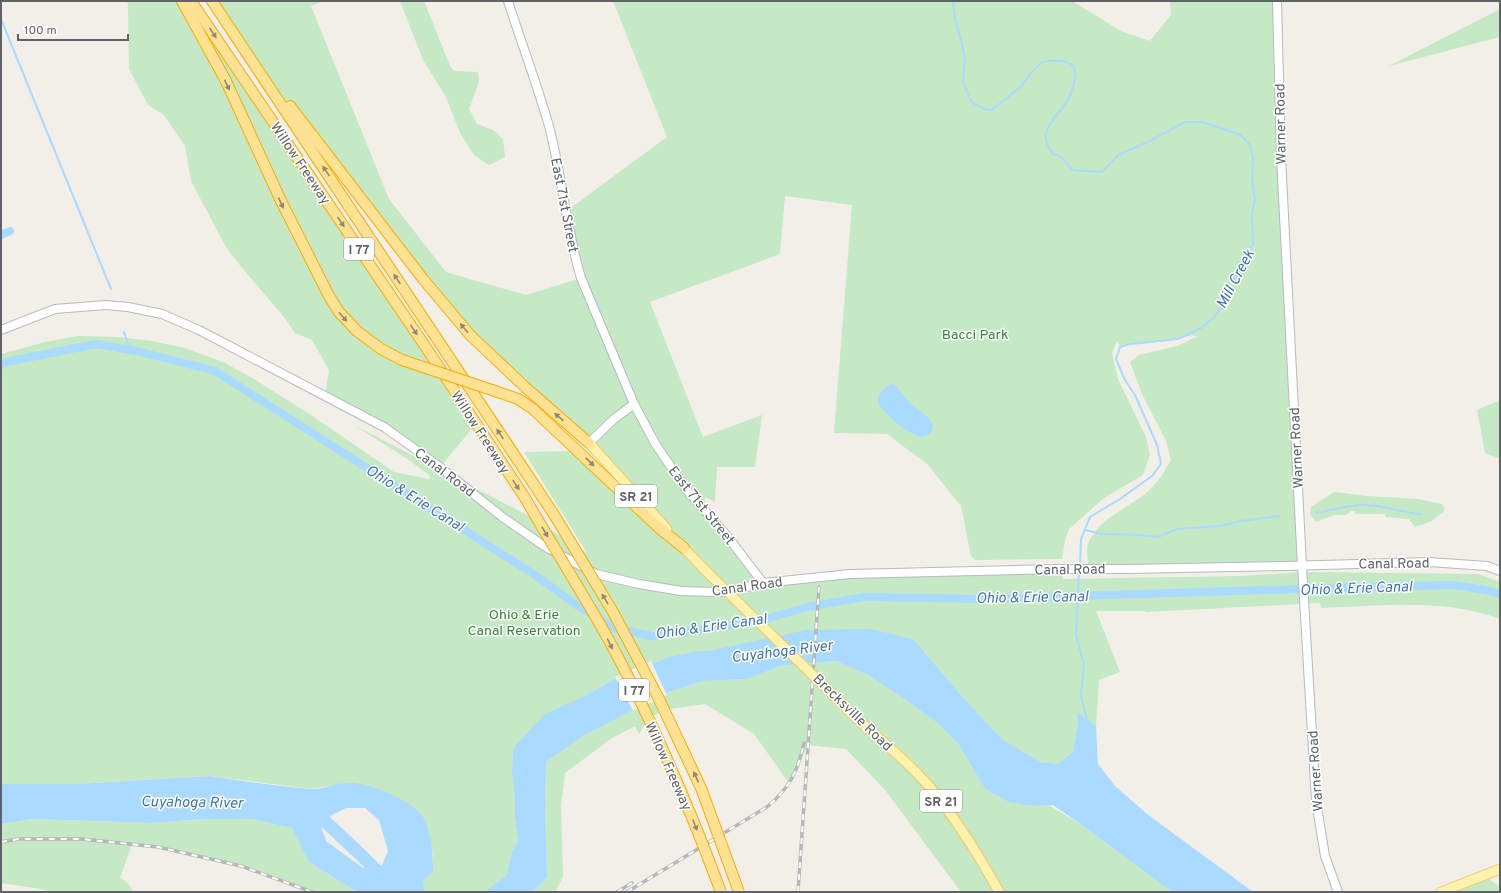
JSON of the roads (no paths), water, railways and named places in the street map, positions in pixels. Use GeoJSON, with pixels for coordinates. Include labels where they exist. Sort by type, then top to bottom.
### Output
{"type":"FeatureCollection","features":[{"type":"Feature","properties":{"kind":"highway"},"geometry":{"type":"LineString","coordinates":[[182,1],[226,82],[281,201],[328,296],[339,312],[357,332],[381,349],[402,360],[518,399],[533,409],[658,528],[684,548]]}},
{"type":"Feature","properties":{"kind":"highway","name":"Willow Freeway"},"geometry":{"type":"LineString","coordinates":[[191,1],[422,342],[525,498],[601,626],[638,697],[672,768],[702,840],[721,892]]}},
{"type":"Feature","properties":{"kind":"highway","name":"Willow Freeway"},"geometry":{"type":"LineString","coordinates":[[212,1],[553,513],[613,612],[658,697],[701,788],[739,892]]}},
{"type":"Feature","properties":{"kind":"highway"},"geometry":{"type":"LineString","coordinates":[[235,35],[423,279],[470,335],[525,387],[589,443]]}},
{"type":"Feature","properties":{"kind":"main road","name":"Brecksville Road"},"geometry":{"type":"LineString","coordinates":[[589,443],[704,569],[864,725],[910,766],[938,797],[985,867],[999,892]]}},
{"type":"Feature","properties":{"kind":"main road"},"geometry":{"type":"LineString","coordinates":[[1441,892],[1500,869]]}},
{"type":"Feature","properties":{"kind":"street","name":"East 71st Street"},"geometry":{"type":"LineString","coordinates":[[508,1],[548,125],[561,182],[565,212],[575,259],[581,278],[634,404],[656,444],[686,489],[728,537],[763,583]]}},
{"type":"Feature","properties":{"kind":"street","name":"Warner Road"},"geometry":{"type":"LineString","coordinates":[[1277,1],[1281,157],[1302,569],[1316,801],[1325,856],[1338,892]]}},
{"type":"Feature","properties":{"kind":"street","name":"Canal Road"},"geometry":{"type":"LineString","coordinates":[[1,330],[28,318],[61,308],[106,305],[128,307],[162,314],[199,330],[384,428],[440,467],[501,516],[544,546],[596,574],[639,584],[681,591],[731,591],[763,583],[850,574],[1055,569],[1302,569],[1429,562],[1487,566],[1500,571]]}},
{"type":"Feature","properties":{"kind":"street"},"geometry":{"type":"LineString","coordinates":[[589,443],[614,419],[634,404]]}},
{"type":"Feature","properties":{"kind":"water"},"geometry":{"type":"Polygon","coordinates":[[[894,384],[910,403],[931,421],[933,429],[930,434],[921,437],[913,434],[888,416],[883,410],[878,400],[879,396],[885,388],[894,384]]]}},
{"type":"Feature","properties":{"kind":"water"},"geometry":{"type":"Polygon","coordinates":[[[872,629],[914,640],[959,693],[1003,740],[1041,762],[1058,764],[1073,752],[1078,722],[1077,712],[1096,726],[1098,764],[1115,786],[1147,814],[1253,892],[1172,892],[1053,805],[1033,806],[1009,802],[985,789],[959,745],[940,725],[868,675],[836,661],[780,666],[748,679],[703,681],[666,693],[586,734],[546,762],[545,807],[547,877],[533,892],[484,892],[507,875],[512,851],[518,841],[512,770],[514,747],[545,714],[583,697],[611,681],[669,657],[698,651],[708,651],[806,630],[872,629]]]}},
{"type":"Feature","properties":{"kind":"water"},"geometry":{"type":"Polygon","coordinates":[[[209,776],[309,789],[318,789],[345,783],[365,785],[402,800],[412,806],[420,814],[425,821],[431,840],[433,872],[423,881],[425,892],[358,892],[308,861],[292,828],[251,819],[203,819],[152,823],[32,819],[1,824],[1,784],[78,784],[209,776]],[[346,808],[332,815],[321,826],[326,841],[363,868],[372,869],[382,865],[388,851],[379,820],[365,808],[346,808]]]}},
{"type":"Feature","properties":{"kind":"waterway","name":"Mill Creek"},"geometry":{"type":"LineString","coordinates":[[953,1],[955,19],[965,59],[963,81],[973,103],[985,109],[992,110],[1014,93],[1034,69],[1043,62],[1064,61],[1072,65],[1075,72],[1075,81],[1072,91],[1066,103],[1047,129],[1046,140],[1053,154],[1060,156],[1073,170],[1102,172],[1118,155],[1148,142],[1185,122],[1202,122],[1239,134],[1250,145],[1253,159],[1252,178],[1255,200],[1252,213],[1253,244],[1244,257],[1239,270],[1231,283],[1225,302],[1214,317],[1201,328],[1178,339],[1131,344],[1120,347],[1116,359],[1125,380],[1135,395],[1157,445],[1161,464],[1152,476],[1120,499],[1090,517],[1081,539],[1080,566]]}},
{"type":"Feature","properties":{"kind":"waterway"},"geometry":{"type":"LineString","coordinates":[[1,19],[111,289]]}},
{"type":"Feature","properties":{"kind":"waterway"},"geometry":{"type":"LineString","coordinates":[[1,235],[10,231]]}},
{"type":"Feature","properties":{"kind":"waterway"},"geometry":{"type":"LineString","coordinates":[[124,332],[130,350]]}},
{"type":"Feature","properties":{"kind":"waterway","name":"Ohio & Erie Canal"},"geometry":{"type":"LineString","coordinates":[[1,365],[6,362],[96,344],[137,351],[215,371],[538,577],[575,604],[616,629],[652,636],[751,623],[808,607],[864,597],[985,599],[1454,585],[1500,594]]}},
{"type":"Feature","properties":{"kind":"waterway"},"geometry":{"type":"LineString","coordinates":[[1317,513],[1364,505],[1422,514]]}},
{"type":"Feature","properties":{"kind":"waterway"},"geometry":{"type":"LineString","coordinates":[[1085,530],[1102,534],[1158,537],[1177,529],[1221,526],[1241,521],[1280,516]]}},
{"type":"Feature","properties":{"kind":"waterway","name":"Mill Creek"},"geometry":{"type":"LineString","coordinates":[[1079,571],[1076,635],[1084,664],[1081,696],[1087,720],[1086,722]]}},
{"type":"Feature","properties":{"kind":"waterway","name":"Cuyahoga River"},"geometry":{"type":"LineString","coordinates":[[312,812],[315,812],[398,892]]}},
{"type":"Feature","properties":{"kind":"railway"},"geometry":{"type":"LineString","coordinates":[[798,892],[819,587]]}},
{"type":"Feature","properties":{"kind":"railway"},"geometry":{"type":"LineString","coordinates":[[627,892],[767,807],[775,800],[792,779],[799,762],[804,743]]}},
{"type":"Feature","properties":{"kind":"railway"},"geometry":{"type":"LineString","coordinates":[[1,842],[18,839],[82,839],[158,847],[241,866],[312,892]]}},
{"type":"Feature","properties":{"kind":"railway"},"geometry":{"type":"LineString","coordinates":[[617,892],[632,883]]}},
{"type":"Feature","properties":{"kind":"park label","name":"Bacci Park"},"geometry":{"type":"Point","coordinates":[975,334]}},
{"type":"Feature","properties":{"kind":"park label","name":"Ohio & Erie Canal Reservation"},"geometry":{"type":"Point","coordinates":[524,622]}}]}
